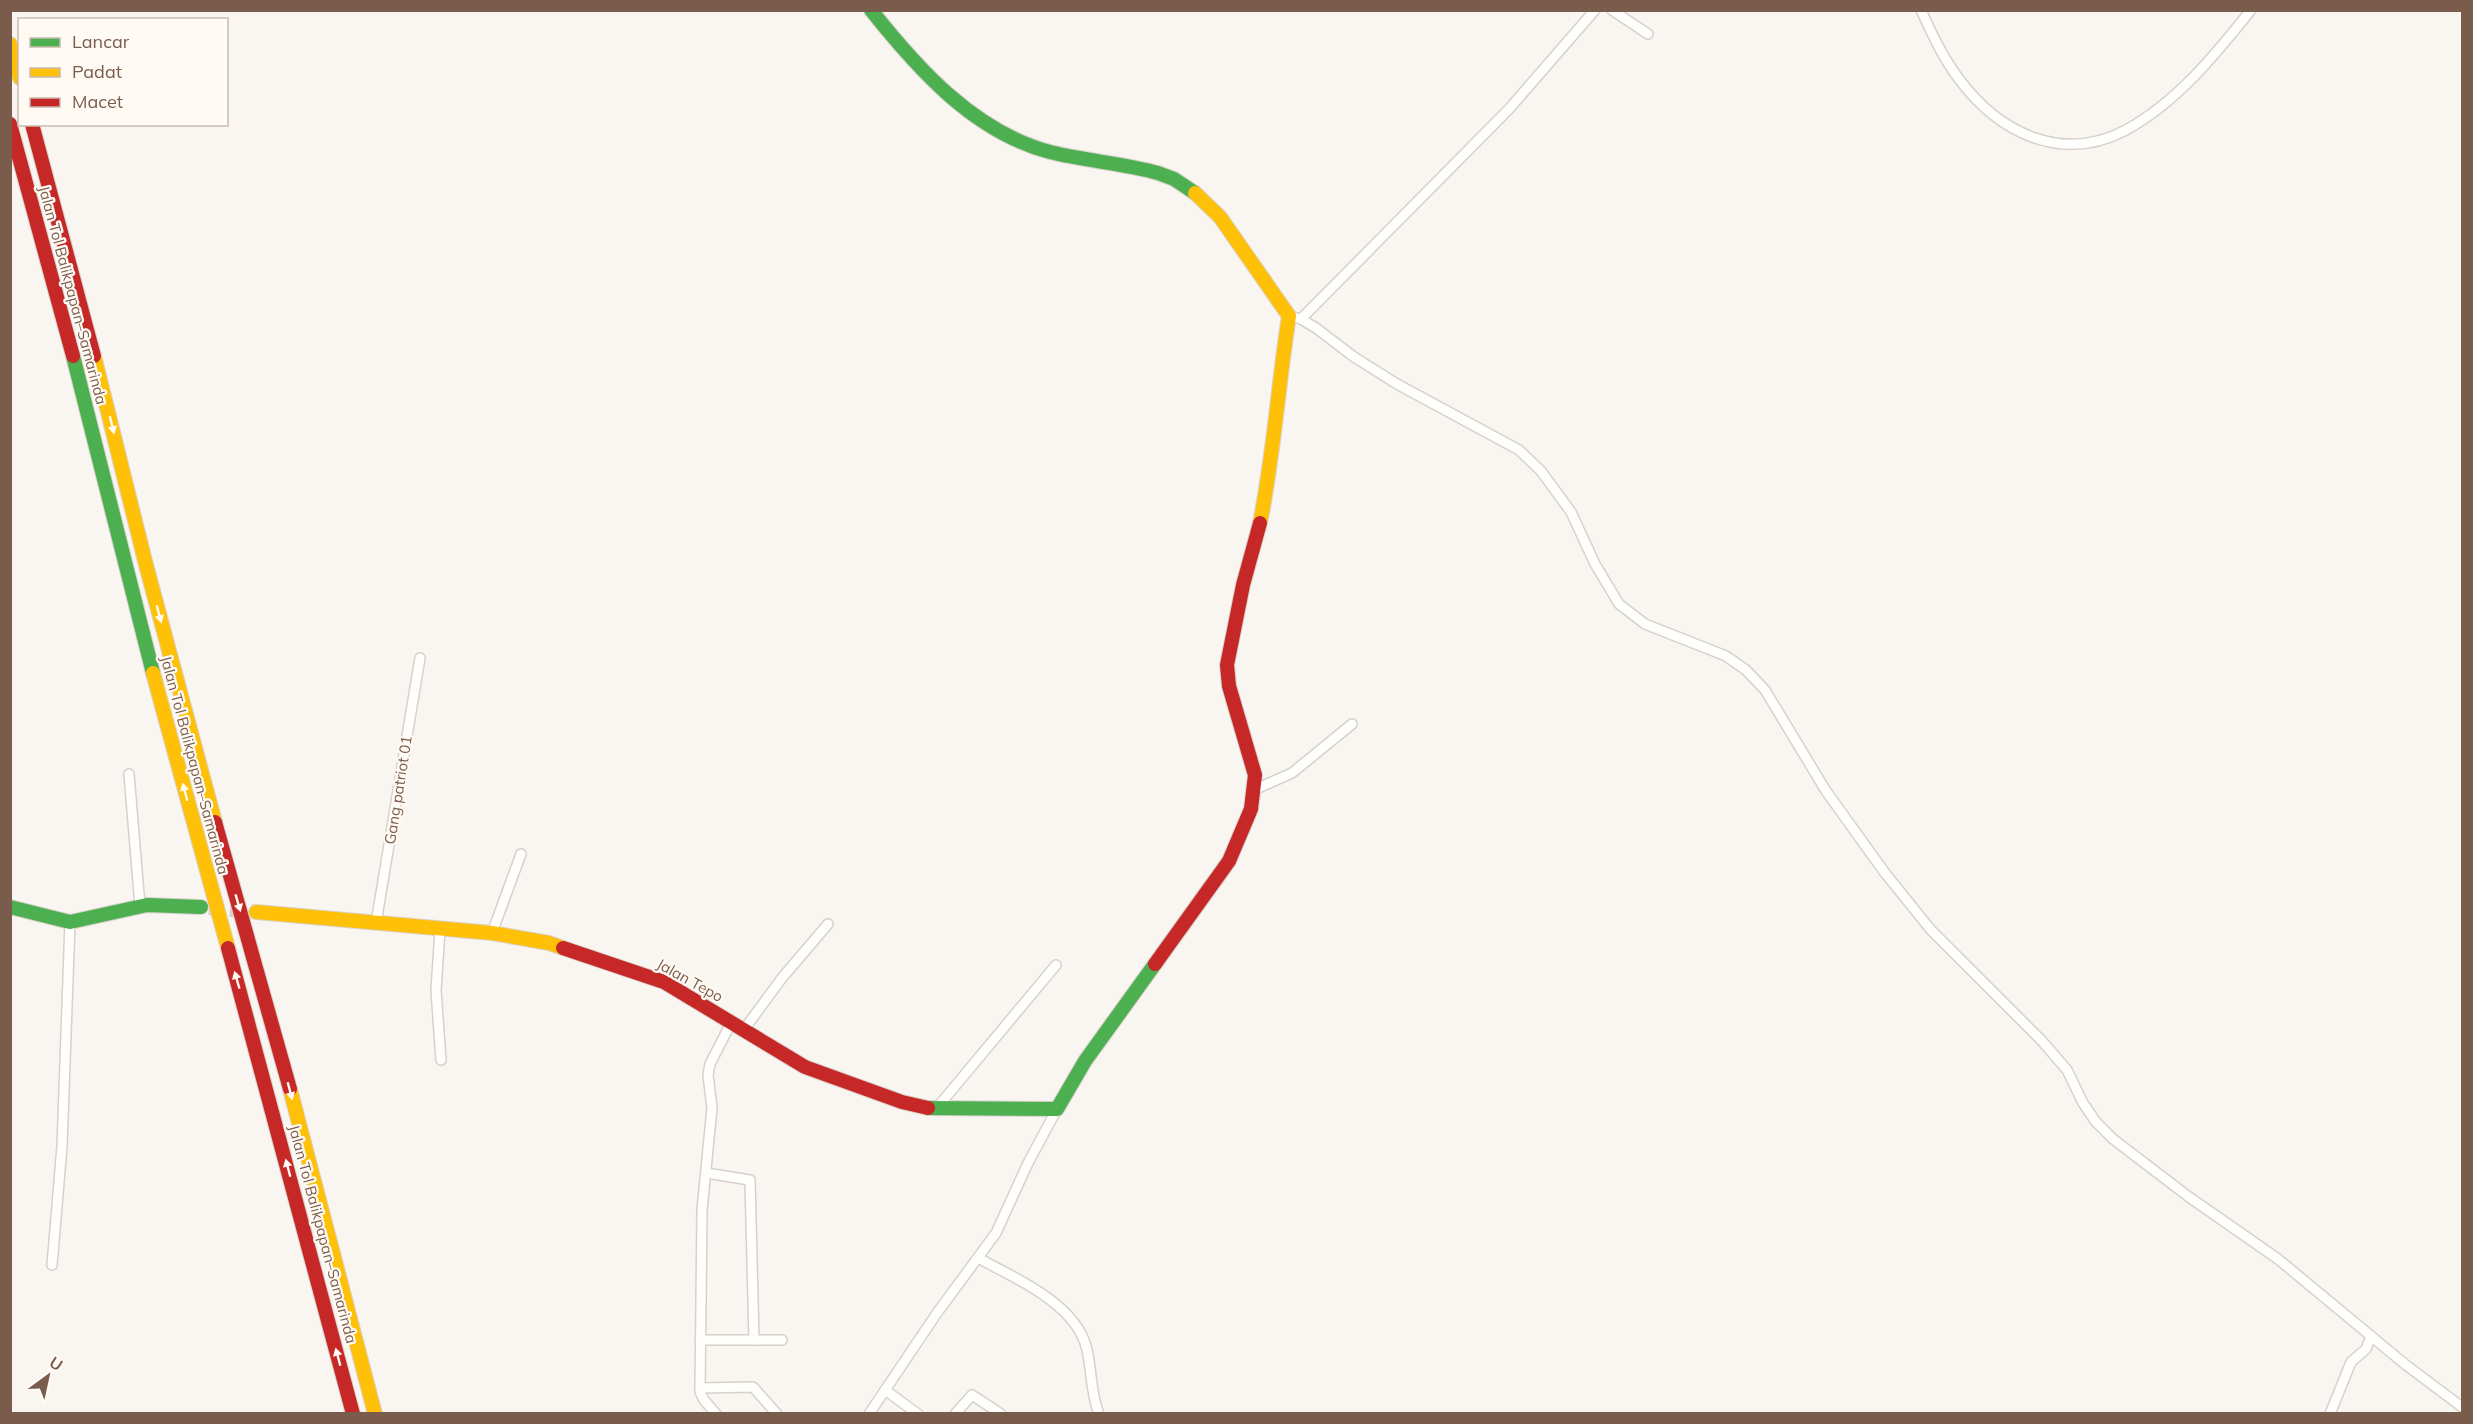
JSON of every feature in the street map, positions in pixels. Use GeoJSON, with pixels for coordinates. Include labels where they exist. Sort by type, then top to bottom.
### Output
{"type":"FeatureCollection","features":[{"type":"Feature","properties":{"kind":"main road"},"geometry":{"type":"LineString","coordinates":[[870,10],[894,40],[937,83],[994,129],[1022,143],[1050,152],[1152,171],[1179,181],[1205,199],[1295,318],[1279,376],[1273,443],[1260,521],[1243,585],[1227,665],[1229,686],[1255,775],[1256,789],[1244,834],[1228,861],[1090,1054],[1057,1109]]}},
{"type":"Feature","properties":{"kind":"main road"},"geometry":{"type":"LineString","coordinates":[[10,44],[18,71]]}},
{"type":"Feature","properties":{"kind":"main road","name":"Jalan Tol Balikpapan–Samarinda"},"geometry":{"type":"LineString","coordinates":[[10,124],[61,307],[126,570],[184,789],[264,1076],[353,1413]]}},
{"type":"Feature","properties":{"kind":"main road","name":"Jalan Tol Balikpapan–Samarinda"},"geometry":{"type":"LineString","coordinates":[[33,126],[81,302],[146,565],[204,783],[285,1071],[375,1413]]}},
{"type":"Feature","properties":{"kind":"main road"},"geometry":{"type":"LineString","coordinates":[[10,907],[70,922],[140,906],[201,907]]}},
{"type":"Feature","properties":{"kind":"main road","name":"Jalan Tepo"},"geometry":{"type":"LineString","coordinates":[[256,912],[492,933],[549,943],[644,973],[699,1001],[737,1027],[813,1071],[902,1102],[936,1109],[1057,1109]]}},
{"type":"Feature","properties":{"kind":"street"},"geometry":{"type":"LineString","coordinates":[[1595,10],[1509,109],[1295,318],[1397,384],[1519,450],[1541,471],[1571,512],[1595,564],[1620,604],[1645,624],[1726,656],[1746,670],[1765,690],[1826,791],[1885,873],[1931,930],[2042,1041],[2067,1070],[2083,1103],[2096,1122],[2113,1139],[2189,1197],[2278,1259],[2371,1336],[2463,1407]]}},
{"type":"Feature","properties":{"kind":"street"},"geometry":{"type":"LineString","coordinates":[[1612,10],[1647,34]]}},
{"type":"Feature","properties":{"kind":"street"},"geometry":{"type":"LineString","coordinates":[[1921,10],[1958,78],[1977,100],[2016,130],[2053,144],[2077,146],[2124,130],[2150,114],[2186,84],[2215,54],[2251,10]]}},
{"type":"Feature","properties":{"kind":"street","name":"Gang patriot 01"},"geometry":{"type":"LineString","coordinates":[[376,923],[420,658]]}},
{"type":"Feature","properties":{"kind":"street"},"geometry":{"type":"LineString","coordinates":[[1256,789],[1292,773],[1352,724]]}},
{"type":"Feature","properties":{"kind":"street"},"geometry":{"type":"LineString","coordinates":[[129,774],[140,906]]}},
{"type":"Feature","properties":{"kind":"street"},"geometry":{"type":"LineString","coordinates":[[492,933],[521,854]]}},
{"type":"Feature","properties":{"kind":"street"},"geometry":{"type":"LineString","coordinates":[[52,1264],[62,1146],[70,922]]}},
{"type":"Feature","properties":{"kind":"street"},"geometry":{"type":"LineString","coordinates":[[716,1413],[704,1400],[700,1388],[702,1210],[712,1108],[708,1075],[710,1064],[737,1027],[828,924]]}},
{"type":"Feature","properties":{"kind":"street"},"geometry":{"type":"LineString","coordinates":[[440,930],[436,990],[441,1060]]}},
{"type":"Feature","properties":{"kind":"street"},"geometry":{"type":"LineString","coordinates":[[936,1109],[1056,964]]}},
{"type":"Feature","properties":{"kind":"street"},"geometry":{"type":"LineString","coordinates":[[869,1413],[937,1313],[996,1233],[1028,1163],[1057,1109]]}},
{"type":"Feature","properties":{"kind":"street"},"geometry":{"type":"LineString","coordinates":[[706,1173],[750,1180],[754,1340]]}},
{"type":"Feature","properties":{"kind":"street"},"geometry":{"type":"LineString","coordinates":[[979,1257],[1044,1296],[1066,1313],[1081,1329],[1099,1413]]}},
{"type":"Feature","properties":{"kind":"street"},"geometry":{"type":"LineString","coordinates":[[2330,1413],[2351,1362],[2366,1349],[2371,1336]]}},
{"type":"Feature","properties":{"kind":"street"},"geometry":{"type":"LineString","coordinates":[[700,1340],[782,1340]]}},
{"type":"Feature","properties":{"kind":"street"},"geometry":{"type":"LineString","coordinates":[[700,1388],[753,1387],[777,1413]]}},
{"type":"Feature","properties":{"kind":"street"},"geometry":{"type":"LineString","coordinates":[[885,1390],[918,1413]]}},
{"type":"Feature","properties":{"kind":"street"},"geometry":{"type":"LineString","coordinates":[[955,1413],[972,1395],[1001,1413]]}},
{"type":"Feature","properties":{"kind":"tunnel"},"geometry":{"type":"LineString","coordinates":[[209,908],[256,912]]}},
{"type":"Feature","properties":{"kind":"traffic: fast"},"geometry":{"type":"LineString","coordinates":[[871,10],[928,76],[972,114],[997,130],[1022,143],[1050,152],[1158,173],[1174,179],[1195,193]]}},
{"type":"Feature","properties":{"kind":"traffic: fast"},"geometry":{"type":"LineString","coordinates":[[73,356],[153,673]]}},
{"type":"Feature","properties":{"kind":"traffic: fast"},"geometry":{"type":"LineString","coordinates":[[10,907],[70,922],[147,905],[201,907]]}},
{"type":"Feature","properties":{"kind":"traffic: fast"},"geometry":{"type":"LineString","coordinates":[[928,1108],[1057,1109],[1085,1061],[1155,964]]}},
{"type":"Feature","properties":{"kind":"traffic: slow"},"geometry":{"type":"LineString","coordinates":[[10,44],[18,71]]}},
{"type":"Feature","properties":{"kind":"traffic: slow"},"geometry":{"type":"LineString","coordinates":[[1195,193],[1220,217],[1289,316],[1260,523]]}},
{"type":"Feature","properties":{"kind":"traffic: slow"},"geometry":{"type":"LineString","coordinates":[[94,356],[146,565],[215,822]]}},
{"type":"Feature","properties":{"kind":"traffic: slow"},"geometry":{"type":"LineString","coordinates":[[153,673],[228,948]]}},
{"type":"Feature","properties":{"kind":"traffic: slow"},"geometry":{"type":"LineString","coordinates":[[256,912],[492,933],[549,943],[563,948]]}},
{"type":"Feature","properties":{"kind":"traffic: slow"},"geometry":{"type":"LineString","coordinates":[[290,1089],[375,1414]]}},
{"type":"Feature","properties":{"kind":"traffic: jam"},"geometry":{"type":"LineString","coordinates":[[10,124],[73,356]]}},
{"type":"Feature","properties":{"kind":"traffic: jam"},"geometry":{"type":"LineString","coordinates":[[33,126],[94,356]]}},
{"type":"Feature","properties":{"kind":"traffic: jam"},"geometry":{"type":"LineString","coordinates":[[1155,964],[1229,861],[1251,809],[1255,775],[1229,686],[1227,665],[1243,585],[1260,523]]}},
{"type":"Feature","properties":{"kind":"traffic: jam"},"geometry":{"type":"LineString","coordinates":[[215,822],[290,1089]]}},
{"type":"Feature","properties":{"kind":"traffic: jam"},"geometry":{"type":"LineString","coordinates":[[228,948],[353,1414]]}},
{"type":"Feature","properties":{"kind":"traffic: jam"},"geometry":{"type":"LineString","coordinates":[[563,948],[664,982],[805,1067],[902,1102],[928,1108]]}}]}
